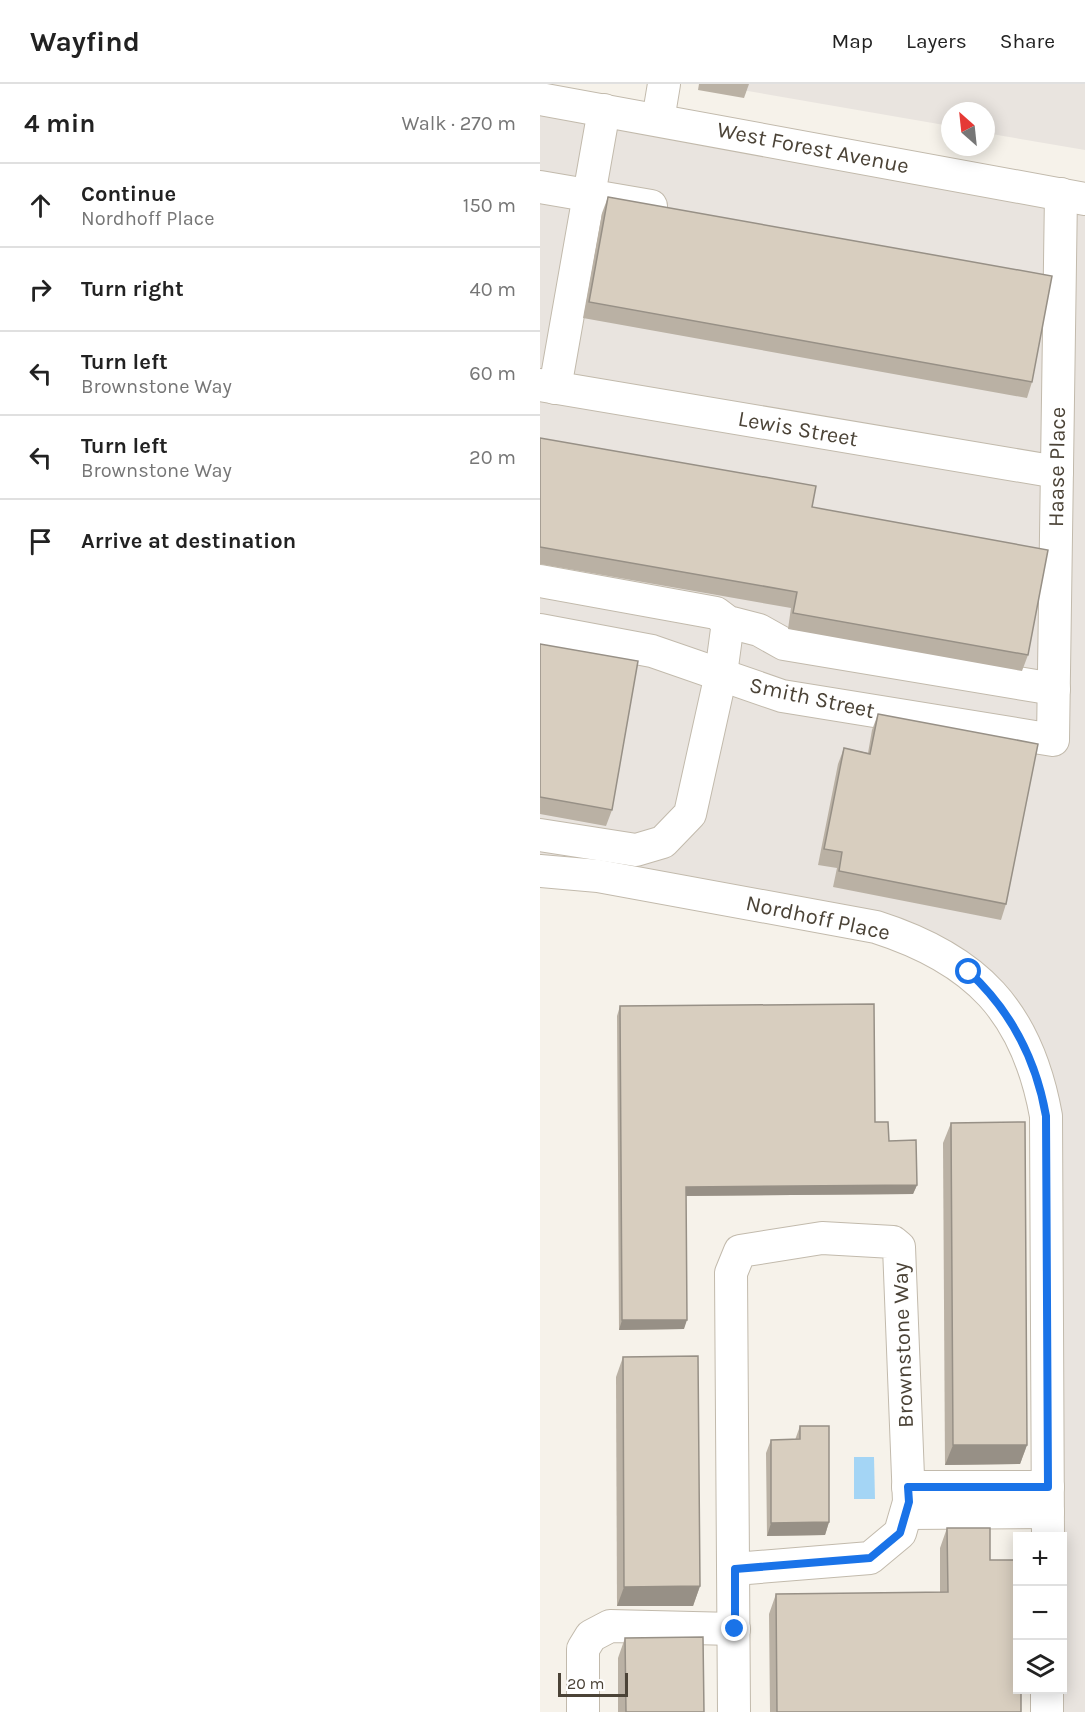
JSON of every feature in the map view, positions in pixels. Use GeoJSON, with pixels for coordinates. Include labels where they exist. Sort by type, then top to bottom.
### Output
{"type":"FeatureCollection","features":[{"type":"Feature","properties":{"kind":"street"},"geometry":{"type":"LineString","coordinates":[[658,120],[664,84]]}},
{"type":"Feature","properties":{"kind":"street","name":"West Forest Avenue"},"geometry":{"type":"LineString","coordinates":[[540,99],[1073,196]]}},
{"type":"Feature","properties":{"kind":"street"},"geometry":{"type":"LineString","coordinates":[[547,386],[590,195],[604,110]]}},
{"type":"Feature","properties":{"kind":"street"},"geometry":{"type":"LineString","coordinates":[[540,187],[684,212]]}},
{"type":"Feature","properties":{"kind":"street","name":"Haase Place"},"geometry":{"type":"LineString","coordinates":[[1053,740],[1057,472],[1048,276],[1073,196]]}},
{"type":"Feature","properties":{"kind":"street","name":"Lewis Street"},"geometry":{"type":"LineString","coordinates":[[547,386],[1057,472]]}},
{"type":"Feature","properties":{"kind":"street"},"geometry":{"type":"LineString","coordinates":[[540,581],[722,618],[759,630],[784,645],[1054,689]]}},
{"type":"Feature","properties":{"kind":"street"},"geometry":{"type":"LineString","coordinates":[[540,835],[636,850],[663,842],[690,814],[721,674],[722,618]]}},
{"type":"Feature","properties":{"kind":"street","name":"Smith Street"},"geometry":{"type":"LineString","coordinates":[[540,630],[652,651],[721,674],[741,684],[782,696],[1053,740]]}},
{"type":"Feature","properties":{"kind":"street","name":"Nordhoff Place"},"geometry":{"type":"LineString","coordinates":[[540,871],[598,876],[855,921],[897,934],[936,950],[969,972],[985,986],[1022,1037],[1038,1078],[1046,1116],[1048,1512]]}},
{"type":"Feature","properties":{"kind":"street","name":"Brownstone Way"},"geometry":{"type":"LineString","coordinates":[[734,1712],[735,1569],[731,1274],[740,1251],[822,1238],[893,1242],[899,1247],[907,1500]]}},
{"type":"Feature","properties":{"kind":"street"},"geometry":{"type":"LineString","coordinates":[[735,1569],[870,1558],[900,1533],[907,1500],[1048,1512]]}},
{"type":"Feature","properties":{"kind":"street"},"geometry":{"type":"LineString","coordinates":[[584,1712],[583,1649],[591,1636],[610,1626],[735,1629]]}},
{"type":"Feature","properties":{"kind":"street"},"geometry":{"type":"LineString","coordinates":[[1047,1694],[1047,1712]]}},
{"type":"Feature","properties":{"kind":"shaded area"},"geometry":{"type":"Polygon","coordinates":[[[707,84],[1085,84],[1085,150],[995,135],[995,102],[941,102],[941,124],[707,84]]]}},
{"type":"Feature","properties":{"kind":"shaded area"},"geometry":{"type":"Polygon","coordinates":[[[540,99],[1085,199],[1085,1712],[1047,1712],[1059,1694],[1067,1694],[1067,1532],[1062,1532],[1031,1057],[936,950],[540,871],[540,99]]]}},
{"type":"Feature","properties":{"kind":"water"},"geometry":{"type":"Polygon","coordinates":[[[854,1457],[874,1457],[875,1499],[854,1499],[854,1457]]]}},
{"type":"Feature","properties":{"kind":"building"},"geometry":{"type":"Polygon","coordinates":[[[608,197],[1052,276],[1032,382],[589,302],[608,197]]]}},
{"type":"Feature","properties":{"kind":"building"},"geometry":{"type":"Polygon","coordinates":[[[540,438],[816,486],[812,507],[1048,550],[1028,655],[793,613],[797,592],[540,547],[540,438]]]}},
{"type":"Feature","properties":{"kind":"building"},"geometry":{"type":"Polygon","coordinates":[[[540,644],[638,661],[612,810],[540,797],[540,644]]]}},
{"type":"Feature","properties":{"kind":"building"},"geometry":{"type":"Polygon","coordinates":[[[878,714],[1038,744],[1006,904],[839,871],[842,852],[824,849],[844,748],[870,754],[878,714]]]}},
{"type":"Feature","properties":{"kind":"building"},"geometry":{"type":"Polygon","coordinates":[[[874,1004],[875,1122],[888,1122],[889,1141],[916,1140],[917,1185],[686,1187],[687,1320],[622,1320],[620,1006],[874,1004]]]}},
{"type":"Feature","properties":{"kind":"building"},"geometry":{"type":"Polygon","coordinates":[[[1025,1122],[1027,1445],[953,1445],[951,1123],[1025,1122]]]}},
{"type":"Feature","properties":{"kind":"building"},"geometry":{"type":"Polygon","coordinates":[[[698,1356],[700,1586],[624,1587],[623,1357],[698,1356]]]}},
{"type":"Feature","properties":{"kind":"building"},"geometry":{"type":"Polygon","coordinates":[[[800,1426],[829,1426],[829,1522],[771,1523],[771,1440],[800,1439],[800,1426]]]}},
{"type":"Feature","properties":{"kind":"building"},"geometry":{"type":"Polygon","coordinates":[[[947,1528],[990,1528],[990,1560],[1013,1560],[1013,1694],[1021,1694],[1021,1712],[777,1712],[776,1594],[948,1592],[947,1528]]]}},
{"type":"Feature","properties":{"kind":"building"},"geometry":{"type":"Polygon","coordinates":[[[703,1637],[704,1712],[626,1712],[625,1638],[703,1637]]]}},
{"type":"Feature","properties":{"kind":"route"},"geometry":{"type":"LineString","coordinates":[[735,1629],[735,1569],[870,1558],[900,1533],[909,1502],[908,1487],[1048,1487],[1046,1116],[1038,1078],[1022,1037],[985,986],[969,972]]}}]}
